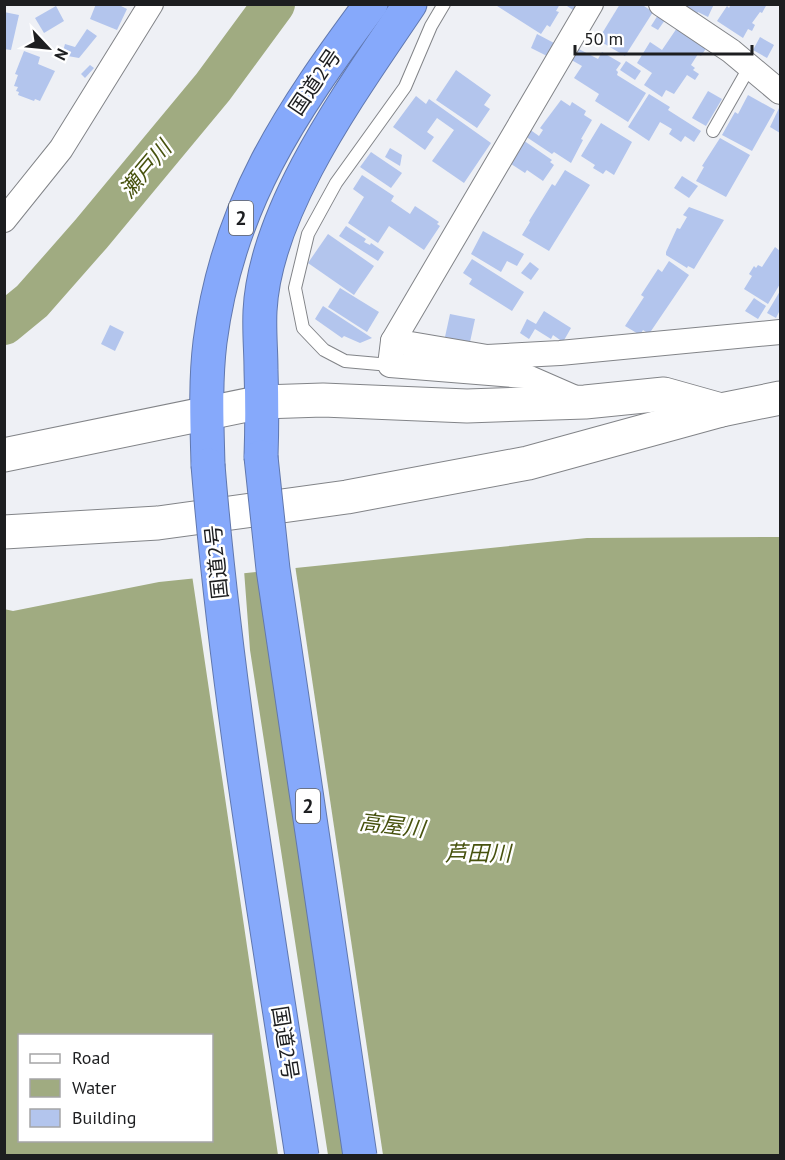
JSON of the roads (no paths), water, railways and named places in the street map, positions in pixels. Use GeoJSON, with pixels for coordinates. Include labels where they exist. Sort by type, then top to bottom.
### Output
{"type":"FeatureCollection","features":[{"type":"Feature","properties":{"kind":"highway","name":"国道2号"},"geometry":{"type":"LineString","coordinates":[[302,1155],[231,685],[217,568],[208,465],[207,412],[210,344],[220,288],[234,236],[251,193],[283,130],[328,61],[371,4]]}},
{"type":"Feature","properties":{"kind":"highway","name":"国道2号"},"geometry":{"type":"LineString","coordinates":[[360,1155],[273,569],[261,457],[260,310],[268,262],[285,213],[311,159],[352,90],[410,4]]}},
{"type":"Feature","properties":{"kind":"street"},"geometry":{"type":"LineString","coordinates":[[4,220],[61,149],[152,4]]}},
{"type":"Feature","properties":{"kind":"street"},"geometry":{"type":"LineString","coordinates":[[585,402],[525,376],[390,365],[393,341],[591,4]]}},
{"type":"Feature","properties":{"kind":"street"},"geometry":{"type":"LineString","coordinates":[[661,4],[731,51],[780,92]]}},
{"type":"Feature","properties":{"kind":"street"},"geometry":{"type":"LineString","coordinates":[[393,341],[488,357],[560,353],[780,332]]}},
{"type":"Feature","properties":{"kind":"street"},"geometry":{"type":"LineString","coordinates":[[4,455],[262,402],[323,400],[467,406],[585,402],[664,394],[721,410]]}},
{"type":"Feature","properties":{"kind":"street"},"geometry":{"type":"LineString","coordinates":[[4,532],[158,523],[347,497],[528,463],[721,410],[780,398]]}},
{"type":"Feature","properties":{"kind":"lane"},"geometry":{"type":"LineString","coordinates":[[390,365],[345,361],[324,350],[303,328],[295,288],[308,234],[336,183],[405,87],[431,26],[444,4]]}},
{"type":"Feature","properties":{"kind":"lane"},"geometry":{"type":"LineString","coordinates":[[713,130],[750,66]]}},
{"type":"Feature","properties":{"kind":"water","name":"芦田川"},"geometry":{"type":"Polygon","coordinates":[[[780,537],[780,1155],[5,1155],[4,609],[13,611],[159,582],[587,538],[780,537]]]}},
{"type":"Feature","properties":{"kind":"waterway","name":"瀬戸川"},"geometry":{"type":"LineString","coordinates":[[4,324],[32,301],[91,234],[213,87],[274,4]]}},
{"type":"Feature","properties":{"kind":"water label","name":"高屋川"},"geometry":{"type":"Point","coordinates":[392,825]}}]}
